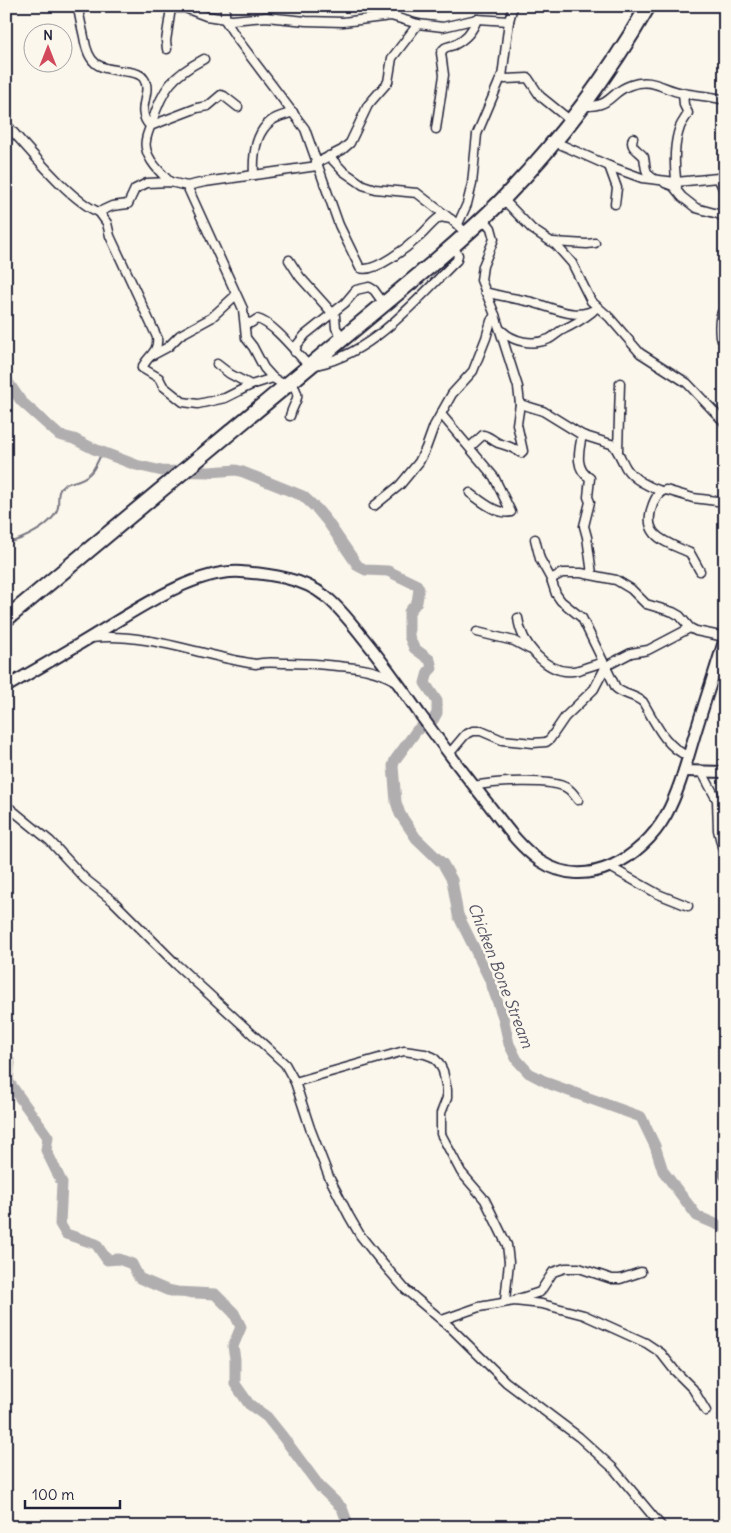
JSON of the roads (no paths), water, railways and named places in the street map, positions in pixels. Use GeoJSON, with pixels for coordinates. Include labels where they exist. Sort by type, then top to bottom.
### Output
{"type":"FeatureCollection","features":[{"type":"Feature","properties":{"kind":"highway"},"geometry":{"type":"LineString","coordinates":[[6,619],[453,246],[462,229],[483,218],[503,199],[555,142],[584,106],[614,62],[648,6]]}},
{"type":"Feature","properties":{"kind":"street"},"geometry":{"type":"LineString","coordinates":[[78,6],[85,49],[92,61],[106,69],[134,73],[144,78],[145,103],[142,114],[150,126]]}},
{"type":"Feature","properties":{"kind":"street"},"geometry":{"type":"LineString","coordinates":[[225,6],[225,20],[256,66],[293,112],[308,136],[316,164],[339,225],[356,262],[363,269],[370,268],[395,255],[415,240],[437,219],[448,217]]}},
{"type":"Feature","properties":{"kind":"street"},"geometry":{"type":"LineString","coordinates":[[392,6],[397,17]]}},
{"type":"Feature","properties":{"kind":"street"},"geometry":{"type":"LineString","coordinates":[[330,156],[343,171],[363,185],[375,189],[417,193],[462,229],[472,184],[477,134],[502,75],[506,53],[508,21],[512,6]]}},
{"type":"Feature","properties":{"kind":"street"},"geometry":{"type":"LineString","coordinates":[[167,49],[167,7],[185,7],[206,16],[225,20],[266,17],[343,22],[383,16],[397,17],[418,24],[443,27],[477,19],[508,21]]}},
{"type":"Feature","properties":{"kind":"street"},"geometry":{"type":"LineString","coordinates":[[436,129],[444,75],[441,52],[446,46],[455,44],[470,34],[477,19]]}},
{"type":"Feature","properties":{"kind":"street"},"geometry":{"type":"LineString","coordinates":[[99,212],[112,206],[128,204],[132,193],[140,186],[154,182],[170,182],[188,186],[254,175],[316,164],[342,150],[350,143],[368,105],[388,82],[392,58],[418,24]]}},
{"type":"Feature","properties":{"kind":"street"},"geometry":{"type":"LineString","coordinates":[[170,182],[159,170],[146,149],[150,126],[163,92],[168,85],[183,72],[204,59]]}},
{"type":"Feature","properties":{"kind":"street"},"geometry":{"type":"LineString","coordinates":[[502,75],[505,78],[528,78],[540,96],[571,121]]}},
{"type":"Feature","properties":{"kind":"street"},"geometry":{"type":"LineString","coordinates":[[584,106],[604,104],[623,88],[644,82],[657,84],[684,94],[725,100]]}},
{"type":"Feature","properties":{"kind":"street"},"geometry":{"type":"LineString","coordinates":[[684,94],[684,105],[688,113],[680,127],[674,157],[678,190],[682,197],[696,208],[725,218]]}},
{"type":"Feature","properties":{"kind":"street"},"geometry":{"type":"LineString","coordinates":[[150,126],[197,108],[208,106],[215,98],[221,96],[224,96],[238,107]]}},
{"type":"Feature","properties":{"kind":"street"},"geometry":{"type":"LineString","coordinates":[[254,175],[255,152],[263,130],[275,118],[293,112]]}},
{"type":"Feature","properties":{"kind":"street"},"geometry":{"type":"LineString","coordinates":[[6,124],[73,194],[93,210],[99,212],[107,223],[110,236],[157,337],[157,346],[153,355]]}},
{"type":"Feature","properties":{"kind":"street"},"geometry":{"type":"LineString","coordinates":[[633,138],[633,148],[644,157],[648,175],[678,190]]}},
{"type":"Feature","properties":{"kind":"street"},"geometry":{"type":"LineString","coordinates":[[555,142],[632,175],[660,181],[676,182],[718,178],[725,192]]}},
{"type":"Feature","properties":{"kind":"street"},"geometry":{"type":"LineString","coordinates":[[609,166],[617,188],[615,204]]}},
{"type":"Feature","properties":{"kind":"street"},"geometry":{"type":"LineString","coordinates":[[188,186],[243,310],[246,338],[264,368],[273,378],[288,384],[296,390],[298,396],[290,416]]}},
{"type":"Feature","properties":{"kind":"street"},"geometry":{"type":"LineString","coordinates":[[503,199],[532,229],[553,242],[572,263],[595,310],[609,317],[640,353],[687,383],[725,423]]}},
{"type":"Feature","properties":{"kind":"street"},"geometry":{"type":"LineString","coordinates":[[470,447],[482,435],[522,452],[517,424],[520,404],[514,372],[481,280],[482,266],[494,239],[491,228],[483,218]]}},
{"type":"Feature","properties":{"kind":"street"},"geometry":{"type":"LineString","coordinates":[[553,242],[595,243]]}},
{"type":"Feature","properties":{"kind":"street"},"geometry":{"type":"LineString","coordinates":[[245,322],[248,324],[257,319],[264,322],[280,335],[309,366],[324,364],[343,356],[378,336],[398,319],[457,260],[458,255],[453,246]]}},
{"type":"Feature","properties":{"kind":"street"},"geometry":{"type":"LineString","coordinates":[[289,260],[300,278],[335,317],[336,328],[343,338]]}},
{"type":"Feature","properties":{"kind":"street"},"geometry":{"type":"LineString","coordinates":[[295,352],[301,339],[345,303],[356,290],[365,288],[374,290],[384,304]]}},
{"type":"Feature","properties":{"kind":"street"},"geometry":{"type":"LineString","coordinates":[[485,292],[532,302],[561,311],[582,314],[595,310]]}},
{"type":"Feature","properties":{"kind":"street"},"geometry":{"type":"LineString","coordinates":[[236,295],[211,318],[196,328],[180,335],[168,347],[153,355],[142,368],[158,378],[163,386],[183,402],[198,404],[225,398],[250,385],[273,378]]}},
{"type":"Feature","properties":{"kind":"street"},"geometry":{"type":"LineString","coordinates":[[725,308],[721,312],[719,332],[720,337],[725,342]]}},
{"type":"Feature","properties":{"kind":"street"},"geometry":{"type":"LineString","coordinates":[[499,329],[507,336],[517,340],[528,342],[540,341],[550,339],[595,310]]}},
{"type":"Feature","properties":{"kind":"street"},"geometry":{"type":"LineString","coordinates":[[374,506],[400,485],[412,472],[426,448],[429,437],[452,394],[473,371],[486,338],[490,321],[495,315]]}},
{"type":"Feature","properties":{"kind":"street"},"geometry":{"type":"LineString","coordinates":[[217,364],[250,385]]}},
{"type":"Feature","properties":{"kind":"street"},"geometry":{"type":"LineString","coordinates":[[618,453],[620,383]]}},
{"type":"Feature","properties":{"kind":"street"},"geometry":{"type":"LineString","coordinates":[[520,404],[543,411],[582,435],[611,444],[632,475],[652,488],[661,491],[666,490],[687,497],[725,502]]}},
{"type":"Feature","properties":{"kind":"street"},"geometry":{"type":"LineString","coordinates":[[441,414],[494,477],[511,512],[504,513],[494,509],[470,493]]}},
{"type":"Feature","properties":{"kind":"street"},"geometry":{"type":"LineString","coordinates":[[582,435],[579,452],[580,469],[582,474],[590,478],[588,496],[590,502],[584,526],[588,537],[592,574]]}},
{"type":"Feature","properties":{"kind":"street"},"geometry":{"type":"LineString","coordinates":[[661,491],[654,501],[650,513],[651,527],[658,538],[667,544],[690,553],[700,571]]}},
{"type":"Feature","properties":{"kind":"street"},"geometry":{"type":"LineString","coordinates":[[535,539],[540,559],[560,599],[582,618],[616,688],[621,692],[637,697],[643,702],[667,740],[677,751],[688,756]]}},
{"type":"Feature","properties":{"kind":"street"},"geometry":{"type":"LineString","coordinates":[[6,687],[165,594],[202,578],[223,572],[256,574],[306,584],[324,595],[363,637],[399,683],[449,754],[518,843],[543,863],[556,868],[580,872],[610,867],[633,854],[654,833],[673,800],[725,637],[690,628],[680,616],[642,601],[623,583],[592,574],[562,574],[551,579]]}},
{"type":"Feature","properties":{"kind":"street"},"geometry":{"type":"LineString","coordinates":[[518,618],[522,635],[547,664],[560,670],[573,671],[605,664],[631,653],[648,650],[690,628]]}},
{"type":"Feature","properties":{"kind":"street"},"geometry":{"type":"LineString","coordinates":[[477,632],[514,641],[535,652]]}},
{"type":"Feature","properties":{"kind":"street"},"geometry":{"type":"LineString","coordinates":[[89,638],[106,636],[135,638],[256,664],[264,662],[310,663],[361,668],[386,675],[399,683]]}},
{"type":"Feature","properties":{"kind":"street"},"geometry":{"type":"LineString","coordinates":[[449,754],[465,735],[474,730],[502,740],[533,743],[546,742],[565,717],[594,689],[605,664]]}},
{"type":"Feature","properties":{"kind":"street"},"geometry":{"type":"LineString","coordinates":[[684,770],[725,772]]}},
{"type":"Feature","properties":{"kind":"street"},"geometry":{"type":"LineString","coordinates":[[702,772],[717,800],[718,830],[725,859]]}},
{"type":"Feature","properties":{"kind":"street"},"geometry":{"type":"LineString","coordinates":[[474,786],[496,782],[534,782],[562,786],[569,789],[578,800]]}},
{"type":"Feature","properties":{"kind":"street"},"geometry":{"type":"LineString","coordinates":[[6,805],[50,841],[85,879],[113,901],[176,964],[285,1064],[295,1082],[322,1161],[352,1222],[373,1251],[405,1289],[442,1320],[506,1382],[579,1437],[613,1468],[662,1527]]}},
{"type":"Feature","properties":{"kind":"street"},"geometry":{"type":"LineString","coordinates":[[610,867],[658,894],[688,906]]}},
{"type":"Feature","properties":{"kind":"street"},"geometry":{"type":"LineString","coordinates":[[295,1082],[404,1051],[425,1054],[433,1057],[439,1063],[443,1071],[447,1090],[447,1098],[441,1118],[441,1134],[461,1172],[485,1200],[507,1245],[510,1301]]}},
{"type":"Feature","properties":{"kind":"street"},"geometry":{"type":"LineString","coordinates":[[725,1151],[725,1176]]}},
{"type":"Feature","properties":{"kind":"street"},"geometry":{"type":"LineString","coordinates":[[442,1320],[479,1307],[510,1301],[540,1292],[553,1272],[565,1268],[579,1268],[612,1279],[620,1279],[641,1272]]}},
{"type":"Feature","properties":{"kind":"street"},"geometry":{"type":"LineString","coordinates":[[510,1301],[542,1304],[584,1315],[646,1342],[661,1353],[693,1389],[706,1411]]}},
{"type":"Feature","properties":{"kind":"waterway","name":"Chicken Bone Stream"},"geometry":{"type":"LineString","coordinates":[[6,379],[21,401],[59,435],[74,439],[94,449],[136,465],[162,471],[210,472],[236,470],[303,496],[327,521],[358,566],[366,570],[388,571],[417,585],[419,589],[417,602],[409,612],[409,636],[414,648],[430,660],[432,668],[428,672],[425,683],[437,701],[437,713],[433,720],[417,730],[395,760],[393,766],[396,802],[400,814],[416,838],[443,864],[452,880],[458,915],[489,978],[503,1017],[509,1044],[517,1060],[529,1073],[550,1084],[641,1117],[655,1146],[663,1171],[697,1216],[725,1228]]}},
{"type":"Feature","properties":{"kind":"waterway"},"geometry":{"type":"LineString","coordinates":[[6,543],[21,539],[37,531],[51,520],[58,507],[61,487],[88,475],[94,469],[102,452]]}},
{"type":"Feature","properties":{"kind":"waterway"},"geometry":{"type":"LineString","coordinates":[[6,1053],[10,1063],[8,1081],[48,1137],[46,1150],[62,1183],[60,1224],[66,1234],[96,1244],[107,1260],[119,1259],[132,1264],[139,1278],[167,1290],[215,1294],[234,1313],[241,1327],[233,1346],[235,1384],[249,1404],[267,1417],[320,1487],[342,1508],[349,1527]]}}]}
